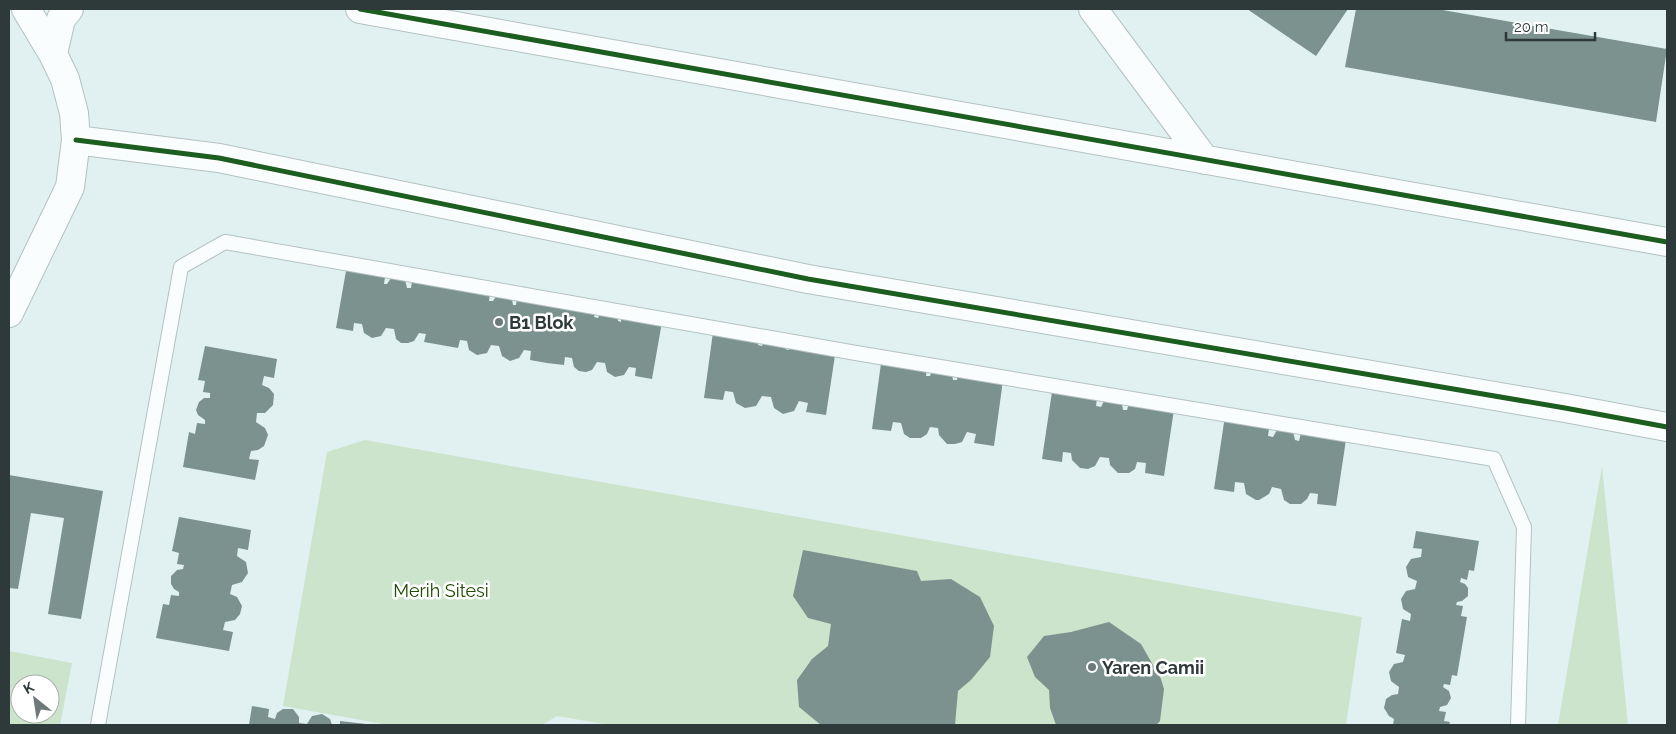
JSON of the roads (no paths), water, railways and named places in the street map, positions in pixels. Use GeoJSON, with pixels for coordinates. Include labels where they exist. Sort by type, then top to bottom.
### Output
{"type":"FeatureCollection","features":[{"type":"Feature","properties":{"kind":"street"},"geometry":{"type":"LineString","coordinates":[[9,314],[70,187],[76,140],[74,113],[65,79],[53,54],[26,9]]}},
{"type":"Feature","properties":{"kind":"street"},"geometry":{"type":"LineString","coordinates":[[53,54],[61,19],[69,9]]}},
{"type":"Feature","properties":{"kind":"street"},"geometry":{"type":"LineString","coordinates":[[360,9],[1667,242]]}},
{"type":"Feature","properties":{"kind":"street"},"geometry":{"type":"LineString","coordinates":[[1093,9],[1205,160]]}},
{"type":"Feature","properties":{"kind":"street"},"geometry":{"type":"LineString","coordinates":[[76,140],[219,158],[808,278],[1667,427]]}},
{"type":"Feature","properties":{"kind":"lane"},"geometry":{"type":"LineString","coordinates":[[98,725],[181,267],[225,242],[856,353],[1494,459],[1524,527],[1518,725]]}},
{"type":"Feature","properties":{"kind":"place","name":"B1 Blok"},"geometry":{"type":"Point","coordinates":[499,322]}},
{"type":"Feature","properties":{"kind":"place","name":"Yaren Camii"},"geometry":{"type":"Point","coordinates":[1092,667]}},
{"type":"Feature","properties":{"kind":"park label","name":"Merih Sitesi"},"geometry":{"type":"Point","coordinates":[441,590]}}]}
